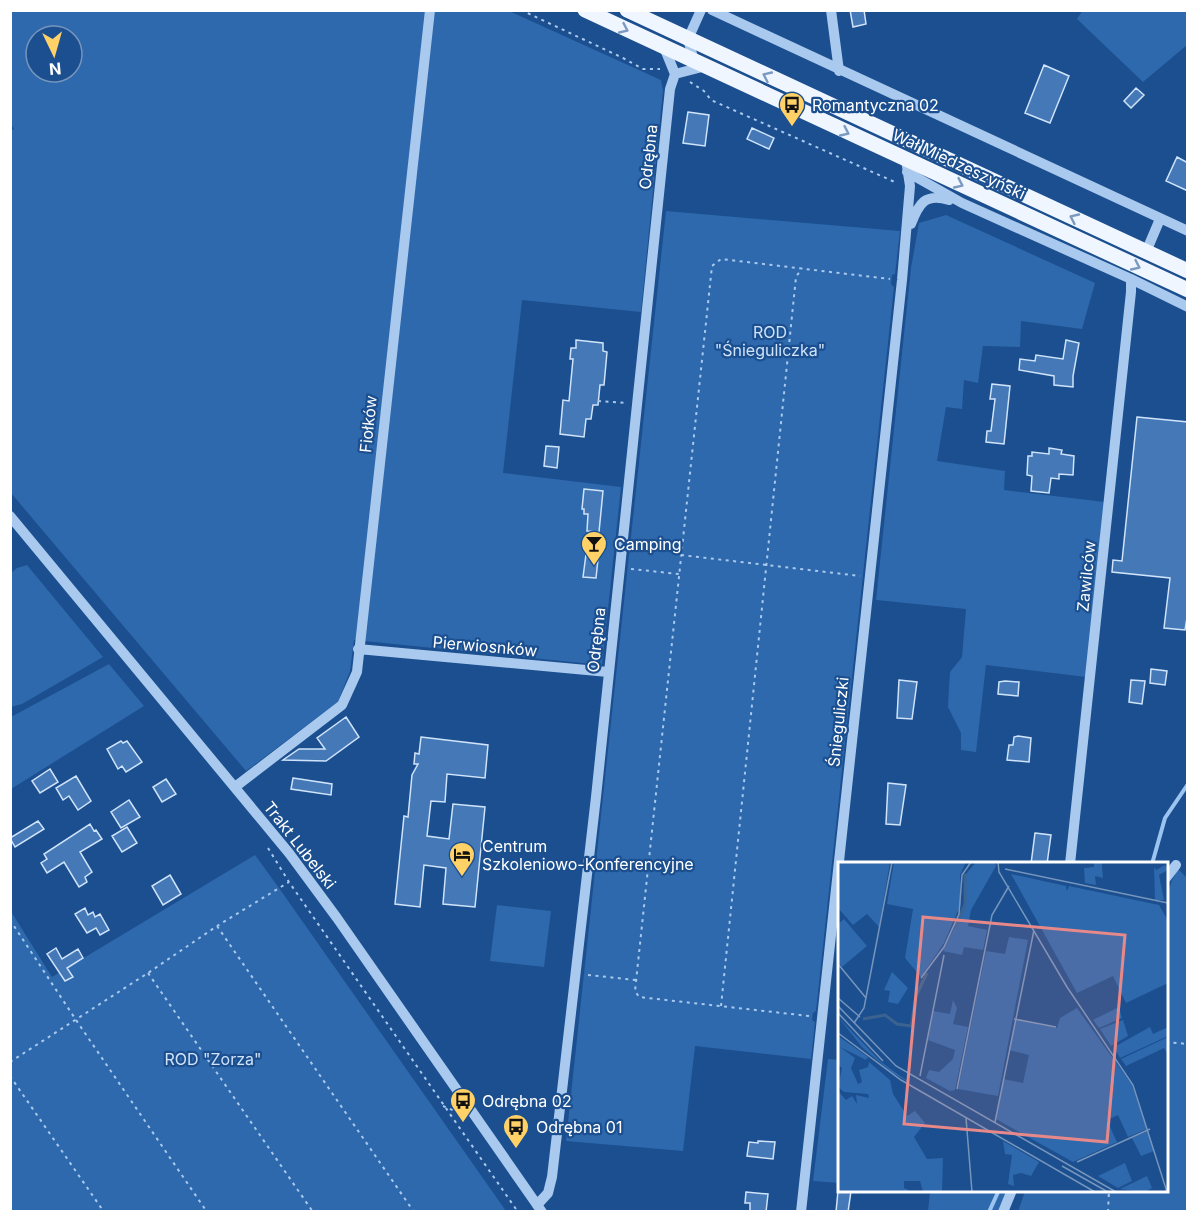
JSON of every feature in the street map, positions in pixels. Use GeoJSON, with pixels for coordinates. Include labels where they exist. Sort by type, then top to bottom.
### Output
{"type":"FeatureCollection","features":[{"type":"Feature","properties":{"kind":"main road","name":"Wał Miedzeszyński"},"geometry":{"type":"LineString","coordinates":[[585,10],[907,166],[1188,290]]}},
{"type":"Feature","properties":{"kind":"main road","name":"Wał Miedzeszyński"},"geometry":{"type":"LineString","coordinates":[[627,10],[1188,271]]}},
{"type":"Feature","properties":{"kind":"street","name":"Fiołków"},"geometry":{"type":"LineString","coordinates":[[235,787],[342,705],[357,672],[430,10]]}},
{"type":"Feature","properties":{"kind":"street"},"geometry":{"type":"LineString","coordinates":[[664,47],[675,75],[700,64],[688,39],[701,10]]}},
{"type":"Feature","properties":{"kind":"street"},"geometry":{"type":"LineString","coordinates":[[712,10],[1188,231]]}},
{"type":"Feature","properties":{"kind":"street"},"geometry":{"type":"LineString","coordinates":[[831,10],[839,70]]}},
{"type":"Feature","properties":{"kind":"street","name":"Odrębna"},"geometry":{"type":"LineString","coordinates":[[539,1208],[548,1193],[552,1177],[596,797],[669,101],[675,75]]}},
{"type":"Feature","properties":{"kind":"street"},"geometry":{"type":"LineString","coordinates":[[906,235],[910,186],[907,166]]}},
{"type":"Feature","properties":{"kind":"street"},"geometry":{"type":"LineString","coordinates":[[907,166],[962,203]]}},
{"type":"Feature","properties":{"kind":"street"},"geometry":{"type":"LineString","coordinates":[[906,235],[917,207],[929,198],[940,197],[962,203],[1188,307]]}},
{"type":"Feature","properties":{"kind":"street"},"geometry":{"type":"LineString","coordinates":[[1146,252],[1161,219]]}},
{"type":"Feature","properties":{"kind":"street","name":"Śnieguliczki"},"geometry":{"type":"LineString","coordinates":[[839,862],[906,235]]}},
{"type":"Feature","properties":{"kind":"street","name":"Zawilców"},"geometry":{"type":"LineString","coordinates":[[1070,862],[1131,279]]}},
{"type":"Feature","properties":{"kind":"street","name":"Trakt Lubelski"},"geometry":{"type":"LineString","coordinates":[[10,516],[289,853],[337,918],[539,1208]]}},
{"type":"Feature","properties":{"kind":"street","name":"Pierwiosnków"},"geometry":{"type":"LineString","coordinates":[[358,649],[608,672]]}},
{"type":"Feature","properties":{"kind":"street"},"geometry":{"type":"LineString","coordinates":[[1168,877],[1176,865]]}},
{"type":"Feature","properties":{"kind":"street","name":"Śnieguliczki"},"geometry":{"type":"LineString","coordinates":[[801,1212],[838,868]]}},
{"type":"Feature","properties":{"kind":"street"},"geometry":{"type":"LineString","coordinates":[[1003,1212],[1012,1192]]}},
{"type":"Feature","properties":{"kind":"path"},"geometry":{"type":"LineString","coordinates":[[521,10],[643,69],[662,69],[704,91],[711,100],[897,184],[910,186]]}},
{"type":"Feature","properties":{"kind":"path"},"geometry":{"type":"LineString","coordinates":[[813,1016],[639,997],[635,991],[636,980],[712,266],[721,259],[891,279]]}},
{"type":"Feature","properties":{"kind":"path"},"geometry":{"type":"LineString","coordinates":[[721,1006],[796,277],[802,268]]}},
{"type":"Feature","properties":{"kind":"path"},"geometry":{"type":"LineString","coordinates":[[598,401],[632,404]]}},
{"type":"Feature","properties":{"kind":"path"},"geometry":{"type":"LineString","coordinates":[[681,555],[863,576]]}},
{"type":"Feature","properties":{"kind":"path"},"geometry":{"type":"LineString","coordinates":[[627,568],[679,574]]}},
{"type":"Feature","properties":{"kind":"path"},"geometry":{"type":"LineString","coordinates":[[265,843],[289,882],[518,1212]]}},
{"type":"Feature","properties":{"kind":"path"},"geometry":{"type":"LineString","coordinates":[[10,1062],[217,926],[289,882]]}},
{"type":"Feature","properties":{"kind":"path"},"geometry":{"type":"LineString","coordinates":[[10,920],[207,1212]]}},
{"type":"Feature","properties":{"kind":"path"},"geometry":{"type":"LineString","coordinates":[[217,926],[414,1212]]}},
{"type":"Feature","properties":{"kind":"path"},"geometry":{"type":"LineString","coordinates":[[148,973],[314,1212]]}},
{"type":"Feature","properties":{"kind":"path"},"geometry":{"type":"LineString","coordinates":[[584,976],[636,980]]}},
{"type":"Feature","properties":{"kind":"path"},"geometry":{"type":"LineString","coordinates":[[1168,1042],[1188,1044]]}},
{"type":"Feature","properties":{"kind":"path"},"geometry":{"type":"LineString","coordinates":[[10,1076],[104,1212]]}},
{"type":"Feature","properties":{"kind":"path"},"geometry":{"type":"LineString","coordinates":[[443,1106],[460,1113]]}},
{"type":"Feature","properties":{"kind":"path"},"geometry":{"type":"LineString","coordinates":[[1108,1212],[1109,1192]]}},
{"type":"Feature","properties":{"kind":"green space"},"geometry":{"type":"Polygon","coordinates":[[[1083,10],[1187,11],[1187,45],[1143,82],[1077,19],[1083,10]]]}},
{"type":"Feature","properties":{"kind":"green space"},"geometry":{"type":"Polygon","coordinates":[[[11,11],[509,11],[661,80],[663,90],[641,312],[522,300],[503,473],[621,487],[602,665],[354,640],[350,671],[338,702],[246,771],[11,493],[10,131],[14,129],[10,122],[11,11]]]}},
{"type":"Feature","properties":{"kind":"green space","name":"ROD \"Śnieguliczka\""},"geometry":{"type":"Polygon","coordinates":[[[666,211],[900,231],[895,274],[892,275],[891,284],[894,287],[816,1011],[813,1013],[812,1020],[815,1022],[811,1059],[695,1046],[683,1151],[566,1141],[666,211]]]}},
{"type":"Feature","properties":{"kind":"green space"},"geometry":{"type":"Polygon","coordinates":[[[946,215],[1095,283],[1082,329],[1021,321],[1020,347],[983,346],[978,383],[964,380],[962,409],[946,407],[937,461],[1005,471],[1004,490],[1105,502],[1086,677],[986,665],[976,752],[961,750],[961,733],[948,707],[950,672],[962,657],[966,609],[876,600],[911,268],[919,223],[946,215]]]}},
{"type":"Feature","properties":{"kind":"green space"},"geometry":{"type":"Polygon","coordinates":[[[27,565],[103,657],[22,704],[11,707],[11,573],[27,565]]]}},
{"type":"Feature","properties":{"kind":"green space"},"geometry":{"type":"Polygon","coordinates":[[[109,664],[144,706],[11,789],[11,717],[109,664]]]}},
{"type":"Feature","properties":{"kind":"green space","name":"ROD \"Zorza\""},"geometry":{"type":"Polygon","coordinates":[[[255,855],[506,1211],[11,1211],[10,910],[52,977],[255,855]]]}},
{"type":"Feature","properties":{"kind":"green space"},"geometry":{"type":"Polygon","coordinates":[[[1178,869],[1188,879],[1187,1211],[1018,1212],[1025,1192],[1168,1192],[1168,893],[1178,869]]]}},
{"type":"Feature","properties":{"kind":"green space"},"geometry":{"type":"Polygon","coordinates":[[[497,905],[551,911],[544,967],[490,961],[497,905]]]}},
{"type":"Feature","properties":{"kind":"green space"},"geometry":{"type":"Polygon","coordinates":[[[828,1059],[838,1060],[838,1183],[813,1181],[828,1059]]]}},
{"type":"Feature","properties":{"kind":"green space"},"geometry":{"type":"Polygon","coordinates":[[[930,1192],[1007,1192],[998,1211],[928,1212],[930,1192]]]}},
{"type":"Feature","properties":{"kind":"building"},"geometry":{"type":"Polygon","coordinates":[[[850,10],[864,10],[866,24],[853,27],[850,10]]]}},
{"type":"Feature","properties":{"kind":"building"},"geometry":{"type":"Polygon","coordinates":[[[1044,65],[1069,76],[1050,123],[1025,113],[1044,65]]]}},
{"type":"Feature","properties":{"kind":"building"},"geometry":{"type":"Polygon","coordinates":[[[1136,88],[1144,95],[1131,108],[1124,101],[1136,88]]]}},
{"type":"Feature","properties":{"kind":"building"},"geometry":{"type":"Polygon","coordinates":[[[688,112],[709,115],[705,146],[683,143],[688,112]]]}},
{"type":"Feature","properties":{"kind":"building"},"geometry":{"type":"Polygon","coordinates":[[[752,128],[774,138],[769,149],[747,139],[752,128]]]}},
{"type":"Feature","properties":{"kind":"building"},"geometry":{"type":"Polygon","coordinates":[[[1177,157],[1188,163],[1188,191],[1166,181],[1177,157]]]}},
{"type":"Feature","properties":{"kind":"building"},"geometry":{"type":"Polygon","coordinates":[[[576,340],[603,343],[603,351],[607,352],[604,385],[600,385],[598,405],[593,405],[591,419],[586,419],[584,437],[560,434],[563,400],[569,401],[573,359],[570,359],[571,348],[576,348],[576,340]]]}},
{"type":"Feature","properties":{"kind":"building"},"geometry":{"type":"Polygon","coordinates":[[[1066,340],[1079,343],[1073,387],[1054,385],[1054,376],[1019,370],[1020,359],[1035,361],[1036,355],[1063,359],[1066,340]]]}},
{"type":"Feature","properties":{"kind":"building"},"geometry":{"type":"Polygon","coordinates":[[[992,384],[1010,386],[1004,444],[986,442],[987,431],[991,431],[995,399],[990,399],[992,384]]]}},
{"type":"Feature","properties":{"kind":"building"},"geometry":{"type":"Polygon","coordinates":[[[1137,417],[1188,422],[1188,611],[1185,630],[1164,628],[1170,578],[1112,572],[1113,560],[1122,561],[1137,417]]]}},
{"type":"Feature","properties":{"kind":"building"},"geometry":{"type":"Polygon","coordinates":[[[546,446],[559,447],[557,468],[544,466],[546,446]]]}},
{"type":"Feature","properties":{"kind":"building"},"geometry":{"type":"Polygon","coordinates":[[[1049,448],[1062,450],[1061,454],[1074,456],[1073,475],[1059,474],[1059,479],[1051,478],[1049,493],[1031,491],[1032,476],[1027,475],[1028,456],[1032,456],[1032,452],[1049,454],[1049,448]]]}},
{"type":"Feature","properties":{"kind":"building"},"geometry":{"type":"Polygon","coordinates":[[[584,489],[603,491],[599,532],[587,531],[588,514],[584,514],[584,509],[582,509],[584,489]]]}},
{"type":"Feature","properties":{"kind":"building"},"geometry":{"type":"Polygon","coordinates":[[[587,547],[599,550],[596,578],[583,577],[587,547]]]}},
{"type":"Feature","properties":{"kind":"building"},"geometry":{"type":"Polygon","coordinates":[[[1151,669],[1167,671],[1165,685],[1150,683],[1151,669]]]}},
{"type":"Feature","properties":{"kind":"building"},"geometry":{"type":"Polygon","coordinates":[[[899,680],[917,682],[912,719],[897,718],[899,680]]]}},
{"type":"Feature","properties":{"kind":"building"},"geometry":{"type":"Polygon","coordinates":[[[1131,680],[1145,681],[1142,704],[1129,702],[1131,680]]]}},
{"type":"Feature","properties":{"kind":"building"},"geometry":{"type":"Polygon","coordinates":[[[999,682],[1019,682],[1018,696],[998,694],[999,682]]]}},
{"type":"Feature","properties":{"kind":"building"},"geometry":{"type":"Polygon","coordinates":[[[346,717],[359,737],[326,761],[283,760],[299,749],[325,749],[317,738],[346,717]]]}},
{"type":"Feature","properties":{"kind":"building"},"geometry":{"type":"Polygon","coordinates":[[[421,737],[488,745],[485,778],[447,774],[445,802],[431,801],[427,836],[449,839],[453,804],[485,807],[475,907],[443,904],[446,868],[424,865],[420,907],[395,904],[404,816],[408,817],[412,775],[418,764],[414,764],[415,753],[419,754],[421,737]]]}},
{"type":"Feature","properties":{"kind":"building"},"geometry":{"type":"Polygon","coordinates":[[[1014,737],[1031,738],[1029,762],[1007,760],[1009,745],[1013,745],[1014,737]]]}},
{"type":"Feature","properties":{"kind":"building"},"geometry":{"type":"Polygon","coordinates":[[[121,741],[123,743],[127,741],[142,762],[126,772],[122,766],[118,769],[107,749],[121,741]]]}},
{"type":"Feature","properties":{"kind":"building"},"geometry":{"type":"Polygon","coordinates":[[[50,769],[58,782],[40,793],[32,781],[50,769]]]}},
{"type":"Feature","properties":{"kind":"building"},"geometry":{"type":"Polygon","coordinates":[[[76,776],[91,801],[78,810],[69,796],[63,800],[56,788],[76,776]]]}},
{"type":"Feature","properties":{"kind":"building"},"geometry":{"type":"Polygon","coordinates":[[[293,778],[332,784],[331,795],[291,789],[293,778]]]}},
{"type":"Feature","properties":{"kind":"building"},"geometry":{"type":"Polygon","coordinates":[[[166,779],[176,794],[162,802],[153,787],[166,779]]]}},
{"type":"Feature","properties":{"kind":"building"},"geometry":{"type":"Polygon","coordinates":[[[888,783],[906,785],[900,825],[886,824],[888,783]]]}},
{"type":"Feature","properties":{"kind":"building"},"geometry":{"type":"Polygon","coordinates":[[[129,800],[140,817],[121,828],[111,812],[129,800]]]}},
{"type":"Feature","properties":{"kind":"building"},"geometry":{"type":"Polygon","coordinates":[[[38,821],[44,829],[15,847],[10,838],[38,821]]]}},
{"type":"Feature","properties":{"kind":"building"},"geometry":{"type":"Polygon","coordinates":[[[90,824],[102,839],[80,852],[92,872],[85,877],[87,882],[79,887],[64,862],[47,873],[41,863],[47,859],[44,854],[90,824]]]}},
{"type":"Feature","properties":{"kind":"building"},"geometry":{"type":"Polygon","coordinates":[[[127,827],[137,843],[122,852],[112,836],[127,827]]]}},
{"type":"Feature","properties":{"kind":"building"},"geometry":{"type":"Polygon","coordinates":[[[1035,833],[1051,835],[1047,862],[1031,862],[1035,833]]]}},
{"type":"Feature","properties":{"kind":"building"},"geometry":{"type":"Polygon","coordinates":[[[170,875],[181,894],[163,905],[152,886],[170,875]]]}},
{"type":"Feature","properties":{"kind":"building"},"geometry":{"type":"Polygon","coordinates":[[[85,908],[88,915],[93,912],[95,917],[100,914],[109,930],[100,935],[96,928],[87,933],[75,914],[85,908]]]}},
{"type":"Feature","properties":{"kind":"building"},"geometry":{"type":"Polygon","coordinates":[[[56,948],[62,959],[78,949],[83,958],[67,968],[73,977],[65,981],[47,954],[56,948]]]}},
{"type":"Feature","properties":{"kind":"building"},"geometry":{"type":"Polygon","coordinates":[[[758,1141],[775,1142],[773,1159],[747,1156],[749,1142],[758,1143],[758,1141]]]}},
{"type":"Feature","properties":{"kind":"building"},"geometry":{"type":"Polygon","coordinates":[[[838,1191],[851,1192],[848,1212],[836,1212],[838,1191]]]}},
{"type":"Feature","properties":{"kind":"building"},"geometry":{"type":"Polygon","coordinates":[[[746,1192],[768,1194],[766,1212],[750,1212],[750,1203],[745,1203],[746,1192]]]}},
{"type":"Feature","properties":{"kind":"waterway"},"geometry":{"type":"LineString","coordinates":[[1153,862],[1165,818],[1188,784]]}},
{"type":"Feature","properties":{"kind":"waterway"},"geometry":{"type":"LineString","coordinates":[[989,1212],[998,1192]]}},
{"type":"Feature","properties":{"kind":"place","name":"Romantyczna 02"},"geometry":{"type":"Point","coordinates":[792,128]}},
{"type":"Feature","properties":{"kind":"place","name":"Camping"},"geometry":{"type":"Point","coordinates":[594,567]}},
{"type":"Feature","properties":{"kind":"place","name":"Centrum Szkoleniowo-Konferencyjne"},"geometry":{"type":"Point","coordinates":[462,878]}},
{"type":"Feature","properties":{"kind":"place","name":"Odrębna 02"},"geometry":{"type":"Point","coordinates":[463,1124]}},
{"type":"Feature","properties":{"kind":"place","name":"Odrębna 01"},"geometry":{"type":"Point","coordinates":[516,1150]}}]}
